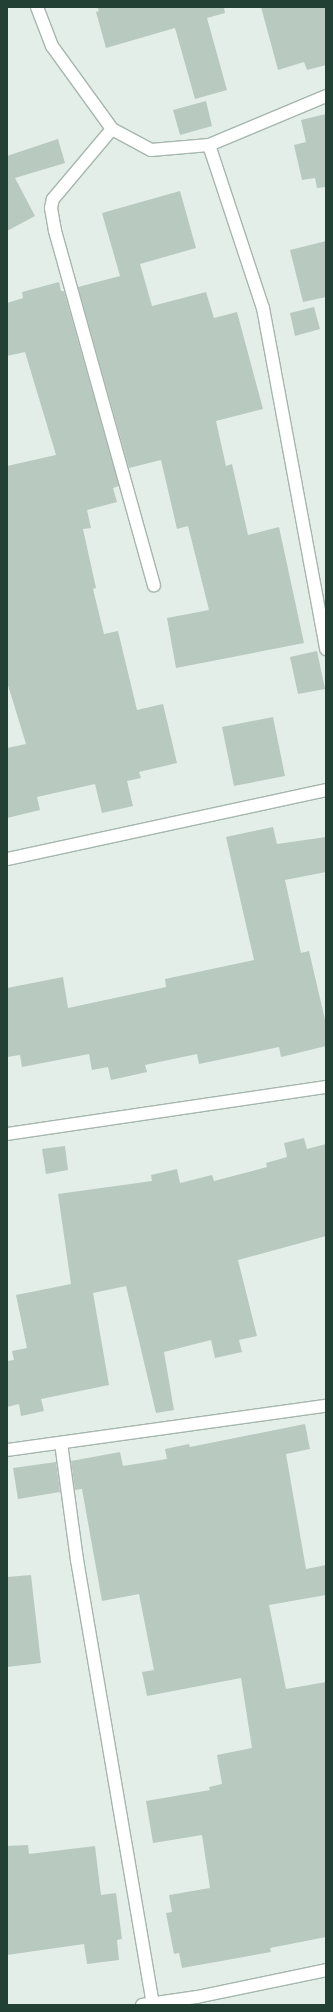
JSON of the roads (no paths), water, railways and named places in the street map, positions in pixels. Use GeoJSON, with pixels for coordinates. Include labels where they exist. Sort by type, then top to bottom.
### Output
{"type":"FeatureCollection","features":[{"type":"Feature","properties":{"kind":"street"},"geometry":{"type":"LineString","coordinates":[[37,7],[52,46],[112,129],[151,150],[209,145],[326,96]]}},
{"type":"Feature","properties":{"kind":"street"},"geometry":{"type":"LineString","coordinates":[[112,129],[53,199],[51,208],[55,231],[154,585]]}},
{"type":"Feature","properties":{"kind":"street"},"geometry":{"type":"LineString","coordinates":[[209,145],[263,308],[326,649]]}},
{"type":"Feature","properties":{"kind":"street"},"geometry":{"type":"LineString","coordinates":[[7,859],[326,790]]}},
{"type":"Feature","properties":{"kind":"street"},"geometry":{"type":"LineString","coordinates":[[7,1134],[326,1087]]}},
{"type":"Feature","properties":{"kind":"street"},"geometry":{"type":"LineString","coordinates":[[7,1450],[326,1406]]}},
{"type":"Feature","properties":{"kind":"street"},"geometry":{"type":"LineString","coordinates":[[60,1443],[77,1560],[148,2004],[197,1997],[326,1970]]}}]}
